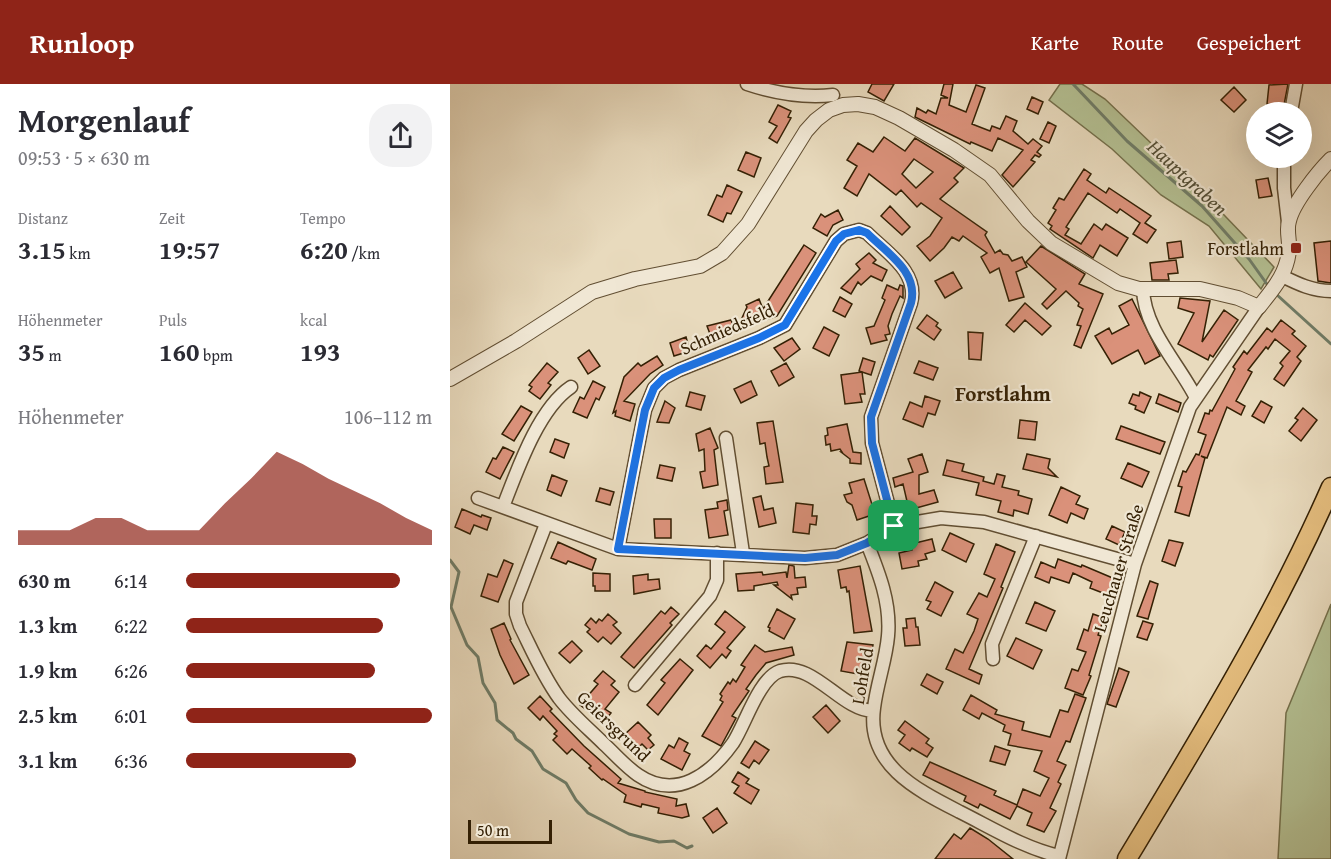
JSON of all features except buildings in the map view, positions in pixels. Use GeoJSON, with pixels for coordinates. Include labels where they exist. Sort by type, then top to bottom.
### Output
{"type":"FeatureCollection","features":[{"type":"Feature","properties":{"kind":"main road"},"geometry":{"type":"LineString","coordinates":[[1127,859],[1236,676],[1331,487]]}},
{"type":"Feature","properties":{"kind":"street"},"geometry":{"type":"LineString","coordinates":[[1293,102],[1296,84]]}},
{"type":"Feature","properties":{"kind":"street"},"geometry":{"type":"LineString","coordinates":[[752,86],[809,96],[834,95],[858,104],[875,107],[926,133],[990,175],[1028,221],[1051,243],[1118,283],[1143,289],[1200,289],[1238,298],[1259,307],[1282,276],[1290,247],[1284,168]]}},
{"type":"Feature","properties":{"kind":"street"},"geometry":{"type":"LineString","coordinates":[[450,379],[516,341],[592,292],[634,279],[699,266],[722,253],[748,224],[806,131],[834,95]]}},
{"type":"Feature","properties":{"kind":"street"},"geometry":{"type":"LineString","coordinates":[[1288,222],[1313,179],[1331,159]]}},
{"type":"Feature","properties":{"kind":"street","name":"Schmiedsfeld"},"geometry":{"type":"LineString","coordinates":[[618,549],[645,410],[654,388],[664,378],[679,370],[759,338],[785,325],[836,241],[844,234],[859,230],[867,233],[906,272],[914,286],[911,303],[871,417],[872,443],[894,526]]}},
{"type":"Feature","properties":{"kind":"street"},"geometry":{"type":"LineString","coordinates":[[1282,276],[1302,286],[1320,291],[1331,291]]}},
{"type":"Feature","properties":{"kind":"street"},"geometry":{"type":"LineString","coordinates":[[1143,289],[1144,302],[1150,318],[1196,398]]}},
{"type":"Feature","properties":{"kind":"street","name":"Leuchauer Straße"},"geometry":{"type":"LineString","coordinates":[[1059,858],[1135,564],[1190,407],[1259,307]]}},
{"type":"Feature","properties":{"kind":"street"},"geometry":{"type":"LineString","coordinates":[[503,507],[533,436],[559,395],[571,387]]}},
{"type":"Feature","properties":{"kind":"street"},"geometry":{"type":"LineString","coordinates":[[726,438],[743,553]]}},
{"type":"Feature","properties":{"kind":"street"},"geometry":{"type":"LineString","coordinates":[[478,498],[618,549],[743,553],[805,558],[837,555],[867,543],[894,526],[941,518],[984,522],[1135,564]]}},
{"type":"Feature","properties":{"kind":"street","name":"Geiersgrund"},"geometry":{"type":"LineString","coordinates":[[546,524],[516,603],[516,614],[520,626],[559,698],[639,776],[665,785],[679,784],[703,776],[724,756],[760,690],[771,676],[779,671],[791,670],[804,673],[862,710],[873,711]]}},
{"type":"Feature","properties":{"kind":"street"},"geometry":{"type":"LineString","coordinates":[[993,659],[992,644],[1036,536]]}},
{"type":"Feature","properties":{"kind":"street","name":"Lohfeld"},"geometry":{"type":"LineString","coordinates":[[867,543],[881,580],[888,619],[885,653],[873,711],[877,743],[885,759],[898,776],[924,794],[1028,846],[1059,858]]}},
{"type":"Feature","properties":{"kind":"street"},"geometry":{"type":"LineString","coordinates":[[635,685],[710,596],[717,580],[717,553]]}},
{"type":"Feature","properties":{"kind":"green space"},"geometry":{"type":"Polygon","coordinates":[[[1060,84],[1082,84],[1105,99],[1201,191],[1274,267],[1261,289],[1209,226],[1161,195],[1112,149],[1049,100],[1060,84]]]}},
{"type":"Feature","properties":{"kind":"green space"},"geometry":{"type":"Polygon","coordinates":[[[1331,604],[1331,859],[1278,859],[1286,713],[1331,604]]]}},
{"type":"Feature","properties":{"kind":"waterway","name":"Hauptgraben"},"geometry":{"type":"LineString","coordinates":[[1073,84],[1127,141],[1202,206],[1249,259],[1269,287]]}},
{"type":"Feature","properties":{"kind":"waterway","name":"Hauptgraben"},"geometry":{"type":"LineString","coordinates":[[1276,294],[1331,344]]}},
{"type":"Feature","properties":{"kind":"waterway"},"geometry":{"type":"LineString","coordinates":[[450,560],[459,572],[451,607],[467,645],[478,657],[483,683],[495,703],[497,720],[532,751],[543,769],[566,783],[576,800],[588,813],[629,834],[659,842],[674,841],[687,848],[692,846]]}},
{"type":"Feature","properties":{"kind":"place","name":"Forstlahm"},"geometry":{"type":"Point","coordinates":[1296,248]}},
{"type":"Feature","properties":{"kind":"district","name":"Forstlahm"},"geometry":{"type":"Point","coordinates":[1003,393]}},
{"type":"Feature","properties":{"kind":"route"},"geometry":{"type":"LineString","coordinates":[[859,230],[867,233],[906,272],[914,286],[914,294],[871,417],[872,443],[894,526],[867,543],[837,555],[805,558],[739,553],[618,549],[645,410],[654,388],[664,378],[679,370],[774,332],[785,325],[795,312],[836,241],[851,231],[859,230]]}}]}
